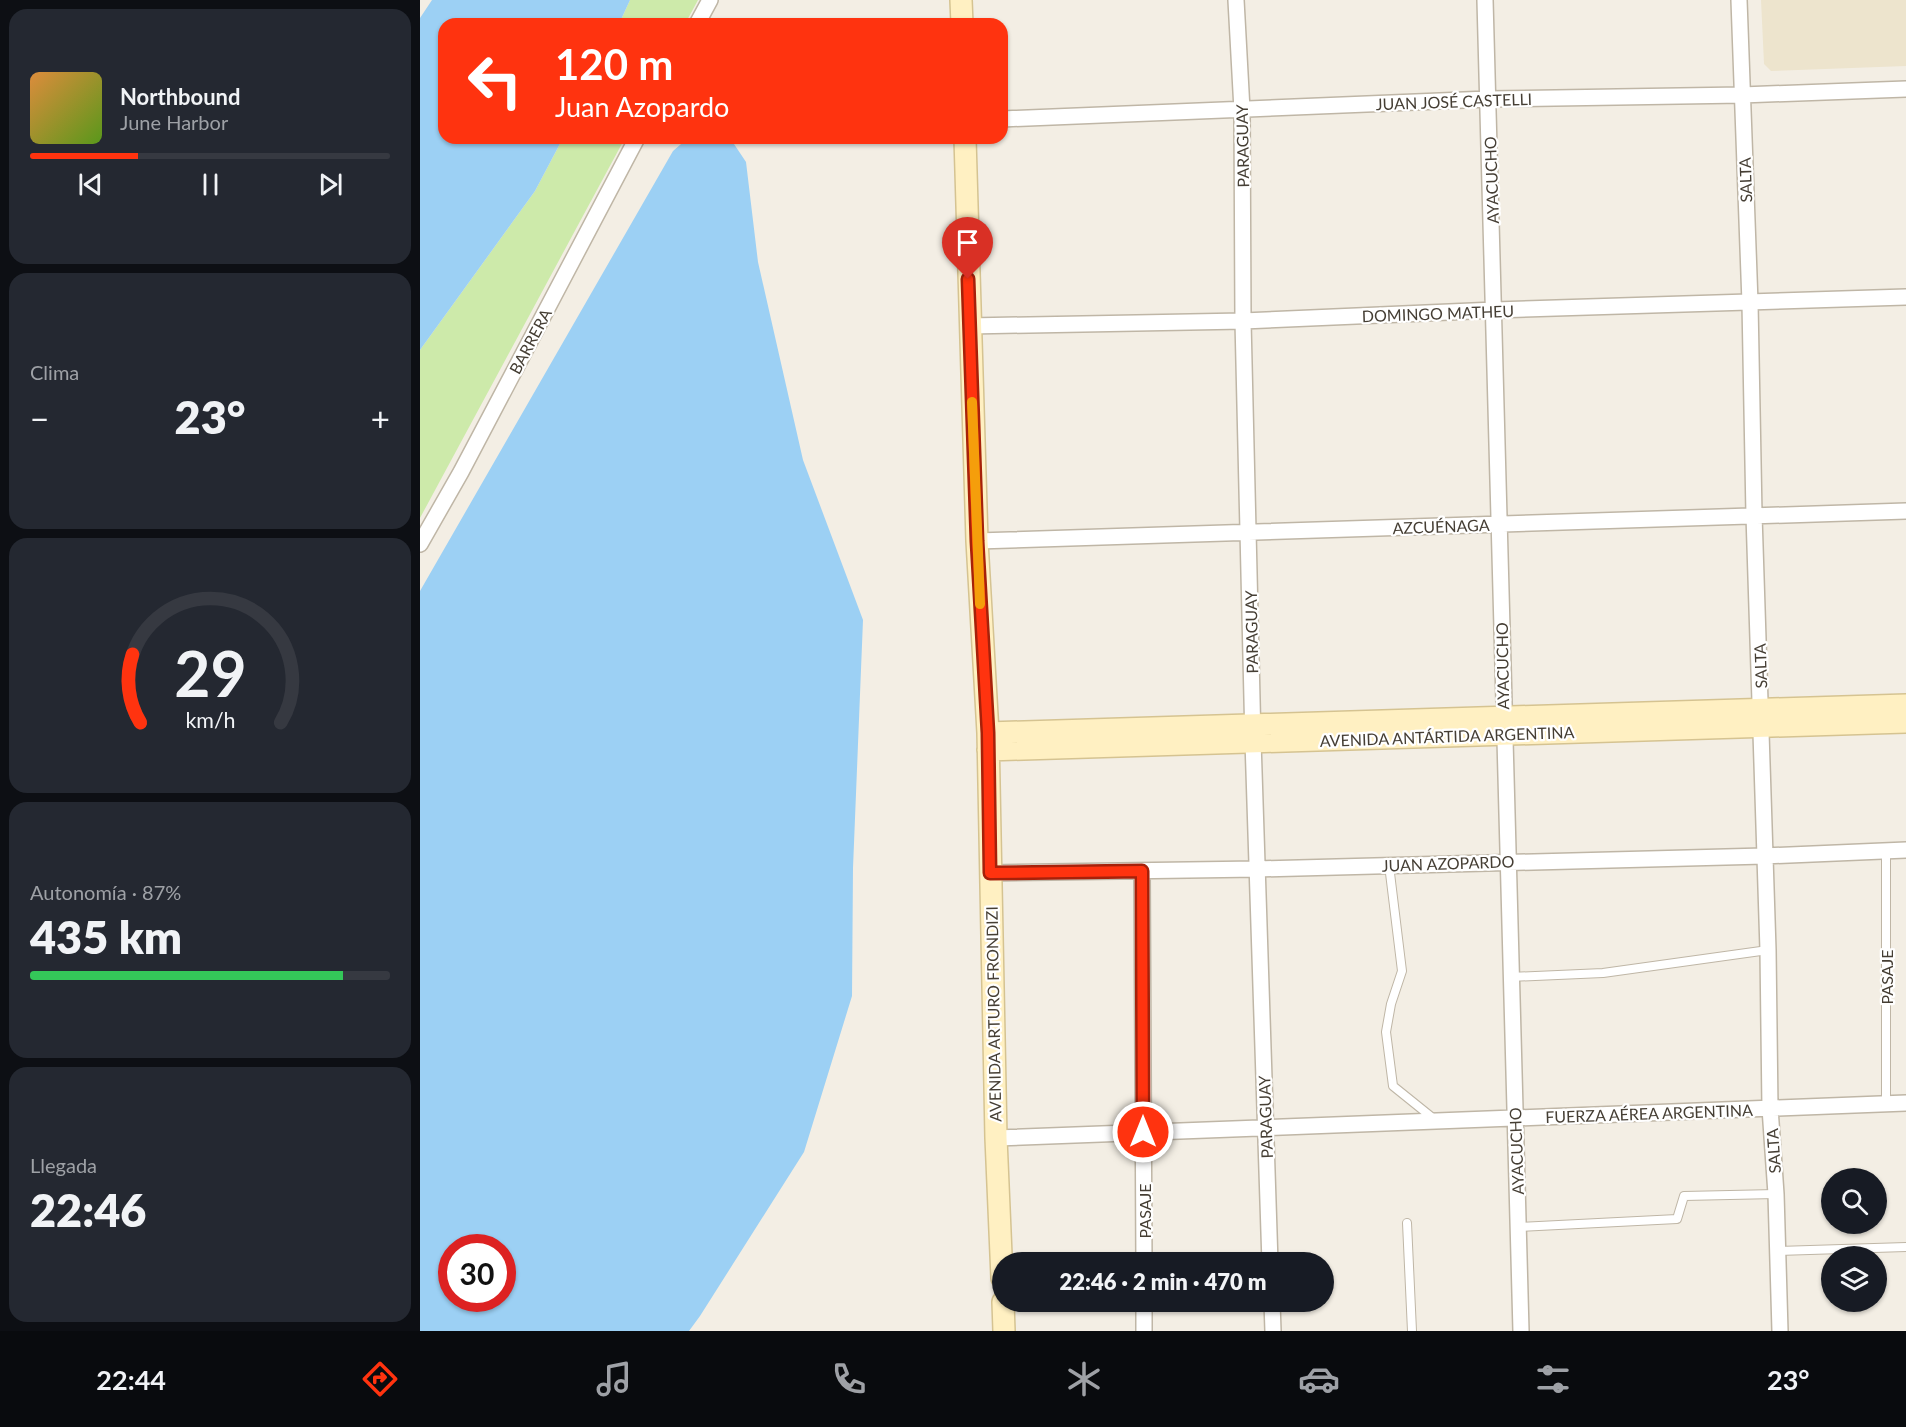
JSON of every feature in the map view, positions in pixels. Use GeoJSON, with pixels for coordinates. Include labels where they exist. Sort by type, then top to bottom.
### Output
{"type":"FeatureCollection","features":[{"type":"Feature","properties":{"kind":"main road"},"geometry":{"type":"LineString","coordinates":[[961,0],[962,18]]}},
{"type":"Feature","properties":{"kind":"main road","name":"AVENIDA ARTURO FRONDIZI"},"geometry":{"type":"LineString","coordinates":[[965,144],[977,541],[988,741],[996,1138],[1001,1252]]}},
{"type":"Feature","properties":{"kind":"main road","name":"AVENIDA ANTÁRTIDA ARGENTINA"},"geometry":{"type":"LineString","coordinates":[[1761,719],[1906,705]]}},
{"type":"Feature","properties":{"kind":"main road","name":"AVENIDA ANTÁRTIDA ARGENTINA"},"geometry":{"type":"LineString","coordinates":[[988,741],[1761,719],[1906,722]]}},
{"type":"Feature","properties":{"kind":"main road"},"geometry":{"type":"LineString","coordinates":[[1003,1312],[1004,1331]]}},
{"type":"Feature","properties":{"kind":"street"},"geometry":{"type":"LineString","coordinates":[[700,18],[710,0]]}},
{"type":"Feature","properties":{"kind":"street","name":"PARAGUAY"},"geometry":{"type":"LineString","coordinates":[[1236,0],[1242,110],[1243,321],[1253,733],[1270,1252]]}},
{"type":"Feature","properties":{"kind":"street","name":"AYACUCHO"},"geometry":{"type":"LineString","coordinates":[[1485,0],[1521,1331]]}},
{"type":"Feature","properties":{"kind":"street","name":"SALTA"},"geometry":{"type":"LineString","coordinates":[[1739,0],[1750,303],[1754,515],[1768,950],[1770,1108],[1776,1194],[1780,1331]]}},
{"type":"Feature","properties":{"kind":"street","name":"JUAN JOSÉ CASTELLI"},"geometry":{"type":"LineString","coordinates":[[1008,119],[1488,99],[1742,95],[1906,89]]}},
{"type":"Feature","properties":{"kind":"street","name":"BARRERA"},"geometry":{"type":"LineString","coordinates":[[420,544],[461,472],[634,144]]}},
{"type":"Feature","properties":{"kind":"street","name":"DOMINGO MATHEU"},"geometry":{"type":"LineString","coordinates":[[969,326],[1243,321],[1495,310],[1906,297]]}},
{"type":"Feature","properties":{"kind":"street","name":"AZCUÉNAGA"},"geometry":{"type":"LineString","coordinates":[[977,541],[1906,511]]}},
{"type":"Feature","properties":{"kind":"street","name":"JUAN AZOPARDO"},"geometry":{"type":"LineString","coordinates":[[990,873],[1257,869],[1764,856],[1906,850]]}},
{"type":"Feature","properties":{"kind":"street","name":"PASAJE"},"geometry":{"type":"LineString","coordinates":[[1142,871],[1144,1252]]}},
{"type":"Feature","properties":{"kind":"street","name":"FUERZA AÉREA ARGENTINA"},"geometry":{"type":"LineString","coordinates":[[996,1138],[1906,1103]]}},
{"type":"Feature","properties":{"kind":"street"},"geometry":{"type":"LineString","coordinates":[[1144,1312],[1144,1331]]}},
{"type":"Feature","properties":{"kind":"street"},"geometry":{"type":"LineString","coordinates":[[1272,1312],[1273,1331]]}},
{"type":"Feature","properties":{"kind":"lane","name":"PASAJE"},"geometry":{"type":"LineString","coordinates":[[1886,851],[1886,1104]]}},
{"type":"Feature","properties":{"kind":"lane"},"geometry":{"type":"LineString","coordinates":[[1389,865],[1402,972],[1391,1004],[1386,1032],[1393,1086],[1437,1121]]}},
{"type":"Feature","properties":{"kind":"lane"},"geometry":{"type":"LineString","coordinates":[[1510,977],[1603,973],[1768,950]]}},
{"type":"Feature","properties":{"kind":"lane"},"geometry":{"type":"LineString","coordinates":[[1518,1227],[1677,1219],[1684,1196],[1776,1194]]}},
{"type":"Feature","properties":{"kind":"lane"},"geometry":{"type":"LineString","coordinates":[[1407,1223],[1412,1331]]}},
{"type":"Feature","properties":{"kind":"lane"},"geometry":{"type":"LineString","coordinates":[[1778,1251],[1906,1247]]}},
{"type":"Feature","properties":{"kind":"shaded area"},"geometry":{"type":"Polygon","coordinates":[[[1761,0],[1906,0],[1906,66],[1771,71],[1764,64],[1761,0]]]}},
{"type":"Feature","properties":{"kind":"green space"},"geometry":{"type":"Polygon","coordinates":[[[630,0],[698,0],[688,18],[622,18],[630,0]]]}},
{"type":"Feature","properties":{"kind":"green space"},"geometry":{"type":"Polygon","coordinates":[[[560,144],[622,144],[420,518],[420,350],[535,191],[560,144]]]}},
{"type":"Feature","properties":{"kind":"water"},"geometry":{"type":"Polygon","coordinates":[[[432,0],[630,0],[622,18],[438,18],[438,144],[560,144],[535,191],[420,350],[420,18],[432,0]]]}},
{"type":"Feature","properties":{"kind":"water"},"geometry":{"type":"Polygon","coordinates":[[[681,144],[734,144],[746,162],[758,262],[803,460],[863,620],[853,868],[852,996],[804,1152],[689,1331],[420,1331],[420,591],[673,151],[681,144]]]}},
{"type":"Feature","properties":{"kind":"slow traffic"},"geometry":{"type":"LineString","coordinates":[[972,402],[980,604]]}},
{"type":"Feature","properties":{"kind":"route"},"geometry":{"type":"LineString","coordinates":[[968,279],[977,541],[988,733],[990,873],[1142,871],[1143,1132]]}}]}
